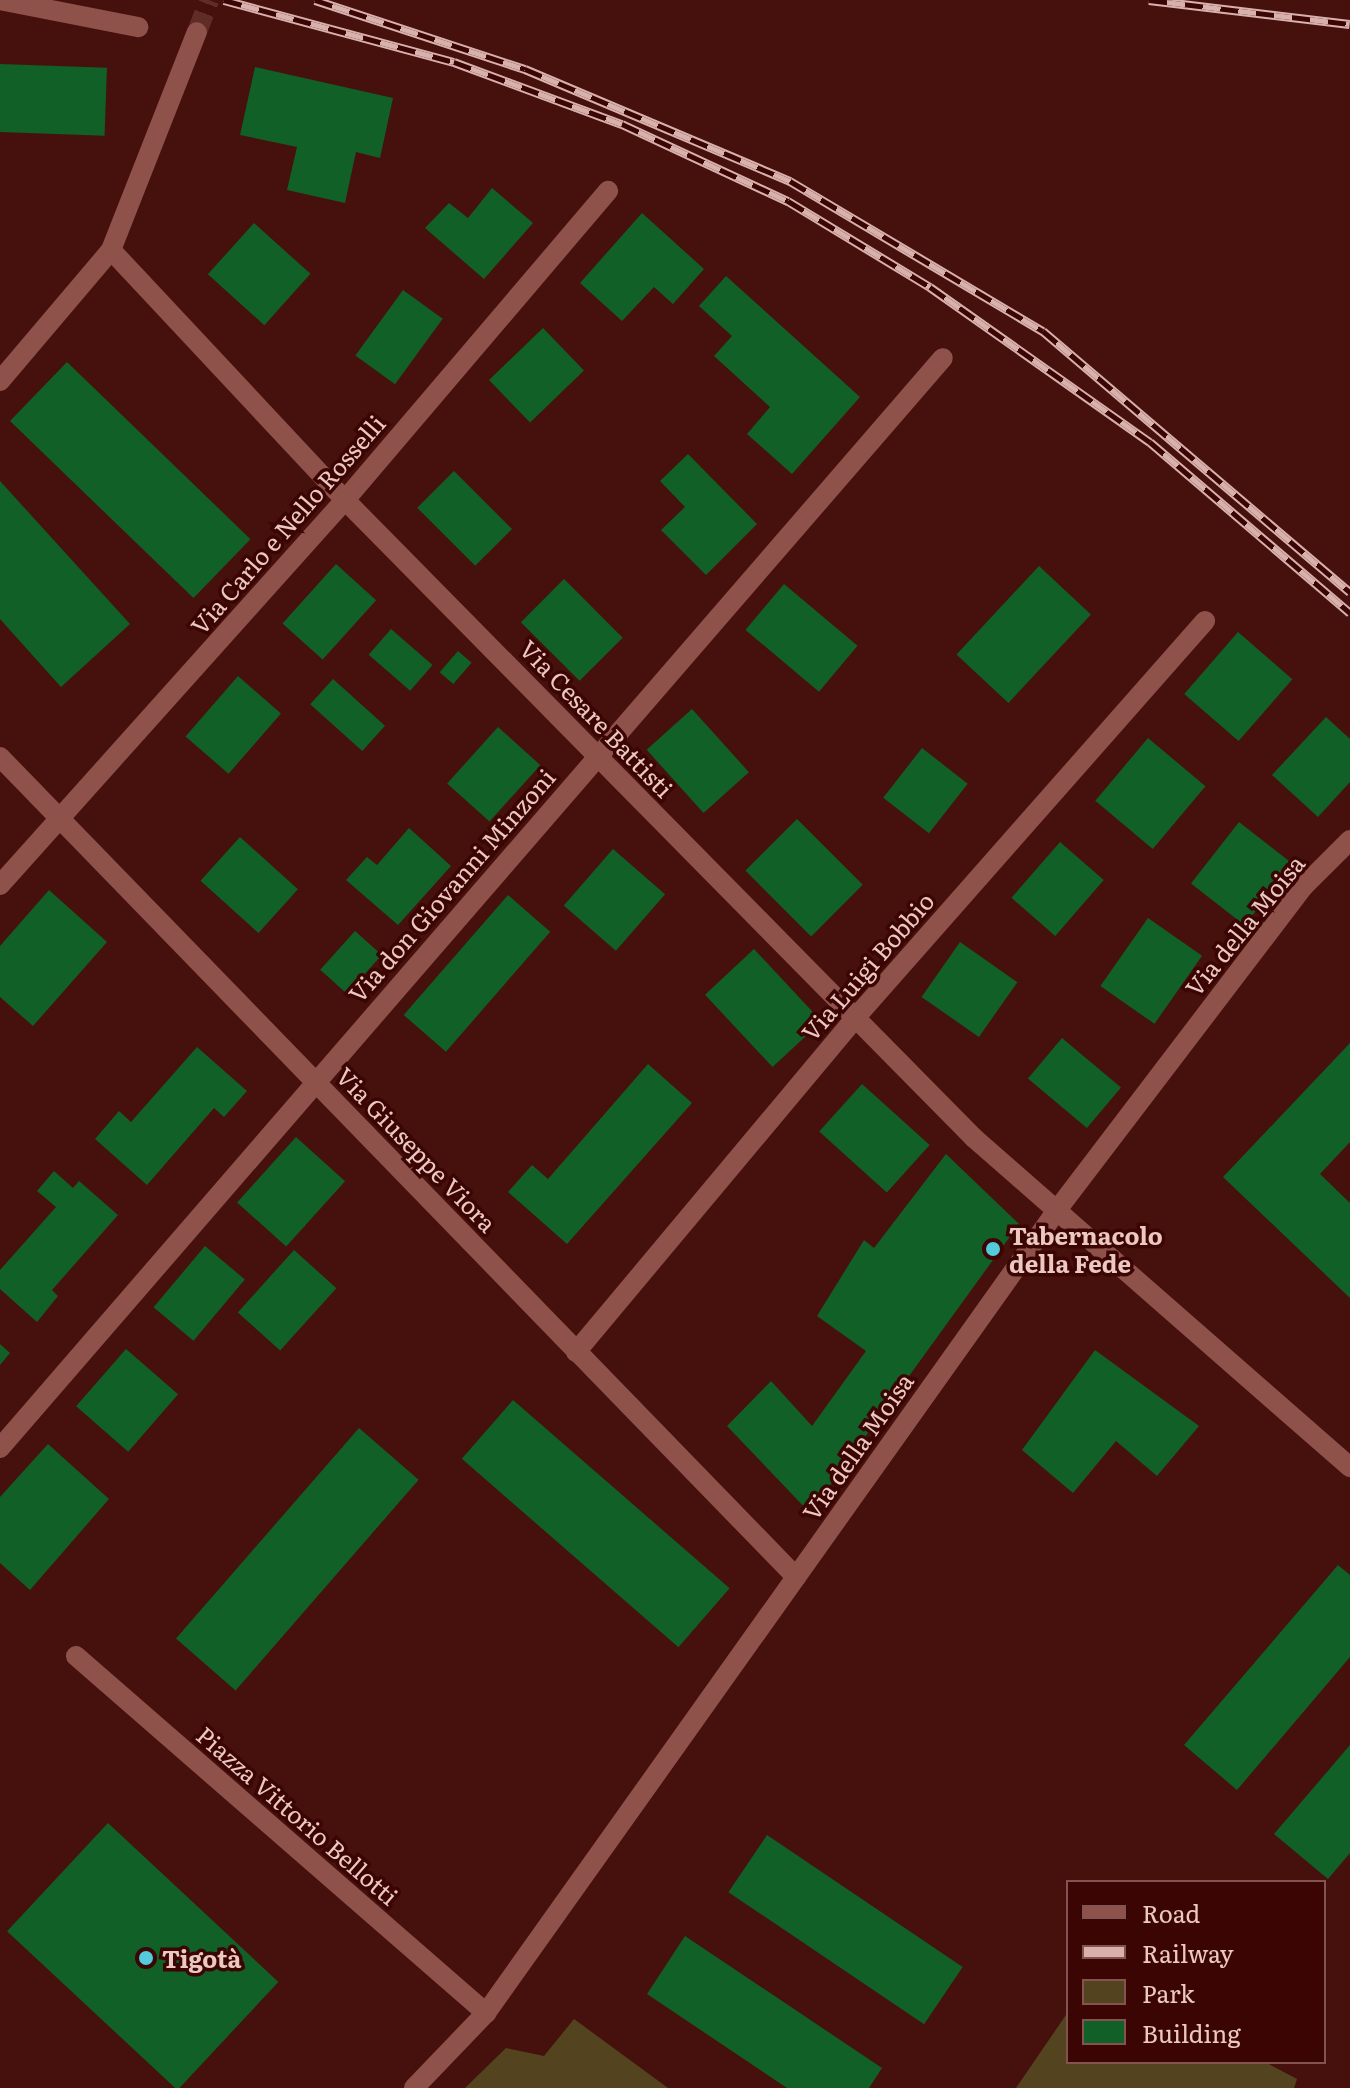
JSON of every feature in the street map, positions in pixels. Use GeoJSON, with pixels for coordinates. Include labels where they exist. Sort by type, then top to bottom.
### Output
{"type":"FeatureCollection","features":[{"type":"Feature","properties":{"kind":"street"},"geometry":{"type":"LineString","coordinates":[[0,0],[138,27]]}},
{"type":"Feature","properties":{"kind":"street"},"geometry":{"type":"LineString","coordinates":[[0,381],[111,250],[197,32]]}},
{"type":"Feature","properties":{"kind":"street","name":"Via Carlo e Nello Rosselli"},"geometry":{"type":"LineString","coordinates":[[0,885],[345,500],[608,191]]}},
{"type":"Feature","properties":{"kind":"street","name":"Via Cesare Battisti"},"geometry":{"type":"LineString","coordinates":[[111,250],[345,500],[974,1138],[1350,1467]]}},
{"type":"Feature","properties":{"kind":"street","name":"Via don Giovanni Minzoni"},"geometry":{"type":"LineString","coordinates":[[0,1448],[943,358]]}},
{"type":"Feature","properties":{"kind":"street","name":"Via Luigi Bobbio"},"geometry":{"type":"LineString","coordinates":[[576,1352],[856,1017],[1205,621]]}},
{"type":"Feature","properties":{"kind":"street","name":"Via Giuseppe Viora"},"geometry":{"type":"LineString","coordinates":[[0,757],[62,816],[796,1577]]}},
{"type":"Feature","properties":{"kind":"street","name":"Via della Moisa"},"geometry":{"type":"LineString","coordinates":[[414,2088],[486,2013],[1057,1210],[1304,886],[1350,840]]}},
{"type":"Feature","properties":{"kind":"street","name":"Piazza Vittorio Bellotti"},"geometry":{"type":"LineString","coordinates":[[76,1656],[486,2013]]}},
{"type":"Feature","properties":{"kind":"green space"},"geometry":{"type":"Polygon","coordinates":[[[1066,2015],[1066,2064],[1269,2064],[1297,2079],[1294,2088],[1016,2088],[1066,2015]]]}},
{"type":"Feature","properties":{"kind":"green space"},"geometry":{"type":"Polygon","coordinates":[[[574,2019],[668,2088],[465,2088],[506,2048],[544,2056],[574,2019]]]}},
{"type":"Feature","properties":{"kind":"building"},"geometry":{"type":"Polygon","coordinates":[[[0,64],[107,68],[105,136],[0,132],[0,64]]]}},
{"type":"Feature","properties":{"kind":"building"},"geometry":{"type":"Polygon","coordinates":[[[255,67],[393,98],[380,158],[356,152],[345,203],[287,190],[297,147],[240,135],[255,67]]]}},
{"type":"Feature","properties":{"kind":"building"},"geometry":{"type":"Polygon","coordinates":[[[492,188],[533,223],[484,279],[425,228],[449,203],[468,218],[492,188]]]}},
{"type":"Feature","properties":{"kind":"building"},"geometry":{"type":"Polygon","coordinates":[[[642,213],[704,269],[673,304],[654,287],[622,321],[580,283],[642,213]]]}},
{"type":"Feature","properties":{"kind":"building"},"geometry":{"type":"Polygon","coordinates":[[[254,223],[310,274],[264,325],[208,274],[254,223]]]}},
{"type":"Feature","properties":{"kind":"building"},"geometry":{"type":"Polygon","coordinates":[[[726,276],[860,397],[792,474],[747,434],[770,407],[714,356],[732,336],[699,306],[726,276]]]}},
{"type":"Feature","properties":{"kind":"building"},"geometry":{"type":"Polygon","coordinates":[[[403,290],[443,319],[395,384],[355,356],[403,290]]]}},
{"type":"Feature","properties":{"kind":"building"},"geometry":{"type":"Polygon","coordinates":[[[543,328],[584,370],[530,423],[489,380],[543,328]]]}},
{"type":"Feature","properties":{"kind":"building"},"geometry":{"type":"Polygon","coordinates":[[[67,362],[250,539],[193,598],[10,421],[67,362]]]}},
{"type":"Feature","properties":{"kind":"building"},"geometry":{"type":"Polygon","coordinates":[[[688,454],[757,524],[706,575],[661,530],[685,507],[660,481],[688,454]]]}},
{"type":"Feature","properties":{"kind":"building"},"geometry":{"type":"Polygon","coordinates":[[[454,471],[512,529],[475,566],[417,508],[454,471]]]}},
{"type":"Feature","properties":{"kind":"building"},"geometry":{"type":"Polygon","coordinates":[[[0,481],[130,624],[61,687],[0,619],[0,481]]]}},
{"type":"Feature","properties":{"kind":"building"},"geometry":{"type":"Polygon","coordinates":[[[336,564],[376,600],[323,660],[282,623],[336,564]]]}},
{"type":"Feature","properties":{"kind":"building"},"geometry":{"type":"Polygon","coordinates":[[[1039,566],[1091,614],[1008,703],[956,654],[1039,566]]]}},
{"type":"Feature","properties":{"kind":"building"},"geometry":{"type":"Polygon","coordinates":[[[564,579],[623,638],[580,681],[521,622],[564,579]]]}},
{"type":"Feature","properties":{"kind":"building"},"geometry":{"type":"Polygon","coordinates":[[[784,584],[858,646],[819,692],[745,630],[784,584]]]}},
{"type":"Feature","properties":{"kind":"building"},"geometry":{"type":"Polygon","coordinates":[[[391,629],[433,665],[410,691],[369,655],[391,629]]]}},
{"type":"Feature","properties":{"kind":"building"},"geometry":{"type":"Polygon","coordinates":[[[1238,632],[1292,679],[1239,741],[1184,694],[1238,632]]]}},
{"type":"Feature","properties":{"kind":"building"},"geometry":{"type":"Polygon","coordinates":[[[458,651],[472,663],[453,684],[440,672],[458,651]]]}},
{"type":"Feature","properties":{"kind":"building"},"geometry":{"type":"Polygon","coordinates":[[[238,676],[281,713],[229,774],[186,736],[238,676]]]}},
{"type":"Feature","properties":{"kind":"building"},"geometry":{"type":"Polygon","coordinates":[[[333,679],[385,726],[362,751],[310,704],[333,679]]]}},
{"type":"Feature","properties":{"kind":"building"},"geometry":{"type":"Polygon","coordinates":[[[692,709],[749,772],[704,813],[647,750],[692,709]]]}},
{"type":"Feature","properties":{"kind":"building"},"geometry":{"type":"Polygon","coordinates":[[[1326,717],[1350,739],[1350,782],[1318,817],[1272,775],[1326,717]]]}},
{"type":"Feature","properties":{"kind":"building"},"geometry":{"type":"Polygon","coordinates":[[[498,727],[540,765],[490,822],[447,783],[498,727]]]}},
{"type":"Feature","properties":{"kind":"building"},"geometry":{"type":"Polygon","coordinates":[[[1148,738],[1205,786],[1153,849],[1095,801],[1148,738]]]}},
{"type":"Feature","properties":{"kind":"building"},"geometry":{"type":"Polygon","coordinates":[[[922,748],[968,784],[929,833],[883,798],[922,748]]]}},
{"type":"Feature","properties":{"kind":"building"},"geometry":{"type":"Polygon","coordinates":[[[797,819],[863,885],[811,936],[745,871],[797,819]]]}},
{"type":"Feature","properties":{"kind":"building"},"geometry":{"type":"Polygon","coordinates":[[[1239,822],[1293,864],[1245,925],[1191,883],[1239,822]]]}},
{"type":"Feature","properties":{"kind":"building"},"geometry":{"type":"Polygon","coordinates":[[[409,828],[451,866],[398,925],[346,880],[367,857],[377,865],[409,828]]]}},
{"type":"Feature","properties":{"kind":"building"},"geometry":{"type":"Polygon","coordinates":[[[240,837],[298,889],[258,933],[201,881],[240,837]]]}},
{"type":"Feature","properties":{"kind":"building"},"geometry":{"type":"Polygon","coordinates":[[[1060,842],[1104,880],[1055,936],[1011,898],[1060,842]]]}},
{"type":"Feature","properties":{"kind":"building"},"geometry":{"type":"Polygon","coordinates":[[[613,849],[665,894],[616,951],[564,906],[613,849]]]}},
{"type":"Feature","properties":{"kind":"building"},"geometry":{"type":"Polygon","coordinates":[[[49,890],[107,942],[33,1026],[0,997],[0,946],[49,890]]]}},
{"type":"Feature","properties":{"kind":"building"},"geometry":{"type":"Polygon","coordinates":[[[508,895],[550,932],[446,1052],[404,1015],[508,895]]]}},
{"type":"Feature","properties":{"kind":"building"},"geometry":{"type":"Polygon","coordinates":[[[1148,918],[1202,956],[1154,1024],[1100,986],[1148,918]]]}},
{"type":"Feature","properties":{"kind":"building"},"geometry":{"type":"Polygon","coordinates":[[[355,931],[382,955],[347,994],[320,970],[355,931]]]}},
{"type":"Feature","properties":{"kind":"building"},"geometry":{"type":"Polygon","coordinates":[[[960,942],[1017,982],[979,1037],[922,997],[960,942]]]}},
{"type":"Feature","properties":{"kind":"building"},"geometry":{"type":"Polygon","coordinates":[[[754,949],[822,1021],[773,1067],[705,995],[754,949]]]}},
{"type":"Feature","properties":{"kind":"building"},"geometry":{"type":"Polygon","coordinates":[[[1062,1038],[1121,1087],[1087,1128],[1028,1079],[1062,1038]]]}},
{"type":"Feature","properties":{"kind":"building"},"geometry":{"type":"Polygon","coordinates":[[[1350,1043],[1350,1142],[1320,1174],[1350,1203],[1350,1298],[1223,1177],[1350,1043]]]}},
{"type":"Feature","properties":{"kind":"building"},"geometry":{"type":"Polygon","coordinates":[[[197,1047],[247,1091],[224,1117],[214,1108],[147,1185],[95,1139],[119,1111],[131,1122],[197,1047]]]}},
{"type":"Feature","properties":{"kind":"building"},"geometry":{"type":"Polygon","coordinates":[[[648,1064],[692,1103],[567,1244],[508,1192],[532,1165],[548,1179],[648,1064]]]}},
{"type":"Feature","properties":{"kind":"building"},"geometry":{"type":"Polygon","coordinates":[[[862,1084],[930,1145],[887,1192],[819,1132],[862,1084]]]}},
{"type":"Feature","properties":{"kind":"building"},"geometry":{"type":"Polygon","coordinates":[[[296,1137],[345,1181],[286,1247],[237,1202],[296,1137]]]}},
{"type":"Feature","properties":{"kind":"building"},"geometry":{"type":"Polygon","coordinates":[[[946,1154],[1019,1224],[810,1513],[727,1426],[771,1381],[812,1426],[866,1351],[817,1316],[864,1240],[874,1248],[946,1154]]]}},
{"type":"Feature","properties":{"kind":"building"},"geometry":{"type":"Polygon","coordinates":[[[54,1171],[73,1188],[79,1181],[118,1215],[52,1290],[58,1296],[37,1322],[0,1289],[0,1270],[56,1207],[37,1191],[54,1171]]]}},
{"type":"Feature","properties":{"kind":"building"},"geometry":{"type":"Polygon","coordinates":[[[205,1246],[245,1279],[193,1341],[154,1307],[205,1246]]]}},
{"type":"Feature","properties":{"kind":"building"},"geometry":{"type":"Polygon","coordinates":[[[294,1250],[336,1288],[280,1351],[238,1312],[294,1250]]]}},
{"type":"Feature","properties":{"kind":"building"},"geometry":{"type":"Polygon","coordinates":[[[0,1344],[10,1353],[0,1365],[0,1344]]]}},
{"type":"Feature","properties":{"kind":"building"},"geometry":{"type":"Polygon","coordinates":[[[126,1349],[178,1394],[128,1452],[76,1406],[126,1349]]]}},
{"type":"Feature","properties":{"kind":"building"},"geometry":{"type":"Polygon","coordinates":[[[1095,1350],[1199,1426],[1157,1476],[1116,1441],[1073,1493],[1022,1450],[1095,1350]]]}},
{"type":"Feature","properties":{"kind":"building"},"geometry":{"type":"Polygon","coordinates":[[[513,1400],[730,1588],[678,1647],[462,1459],[513,1400]]]}},
{"type":"Feature","properties":{"kind":"building"},"geometry":{"type":"Polygon","coordinates":[[[359,1428],[419,1480],[236,1690],[176,1639],[359,1428]]]}},
{"type":"Feature","properties":{"kind":"building"},"geometry":{"type":"Polygon","coordinates":[[[48,1444],[109,1499],[30,1590],[0,1563],[0,1497],[48,1444]]]}},
{"type":"Feature","properties":{"kind":"building"},"geometry":{"type":"Polygon","coordinates":[[[1338,1565],[1350,1575],[1350,1657],[1237,1790],[1184,1745],[1338,1565]]]}},
{"type":"Feature","properties":{"kind":"building"},"geometry":{"type":"Polygon","coordinates":[[[1350,1745],[1350,1853],[1328,1879],[1274,1834],[1350,1745]]]}},
{"type":"Feature","properties":{"kind":"building","name":"Tigotà"},"geometry":{"type":"Polygon","coordinates":[[[108,1823],[278,1982],[179,2088],[175,2088],[7,1931],[108,1823]]]}},
{"type":"Feature","properties":{"kind":"building"},"geometry":{"type":"Polygon","coordinates":[[[767,1835],[963,1967],[924,2024],[728,1892],[767,1835]]]}},
{"type":"Feature","properties":{"kind":"building"},"geometry":{"type":"Polygon","coordinates":[[[685,1936],[882,2068],[869,2088],[787,2088],[647,1994],[685,1936]]]}},
{"type":"Feature","properties":{"kind":"tunnel"},"geometry":{"type":"LineString","coordinates":[[197,32],[209,0]]}},
{"type":"Feature","properties":{"kind":"railway"},"geometry":{"type":"LineString","coordinates":[[224,0],[454,62],[622,124],[788,201],[930,287],[1150,442],[1350,613]]}},
{"type":"Feature","properties":{"kind":"railway"},"geometry":{"type":"LineString","coordinates":[[315,0],[525,69],[790,181],[1043,331],[1350,592]]}},
{"type":"Feature","properties":{"kind":"railway"},"geometry":{"type":"LineString","coordinates":[[1149,0],[1350,24]]}},
{"type":"Feature","properties":{"kind":"place","name":"Tabernacolo della Fede"},"geometry":{"type":"Point","coordinates":[993,1249]}},
{"type":"Feature","properties":{"kind":"place","name":"Tigotà"},"geometry":{"type":"Point","coordinates":[146,1958]}}]}
